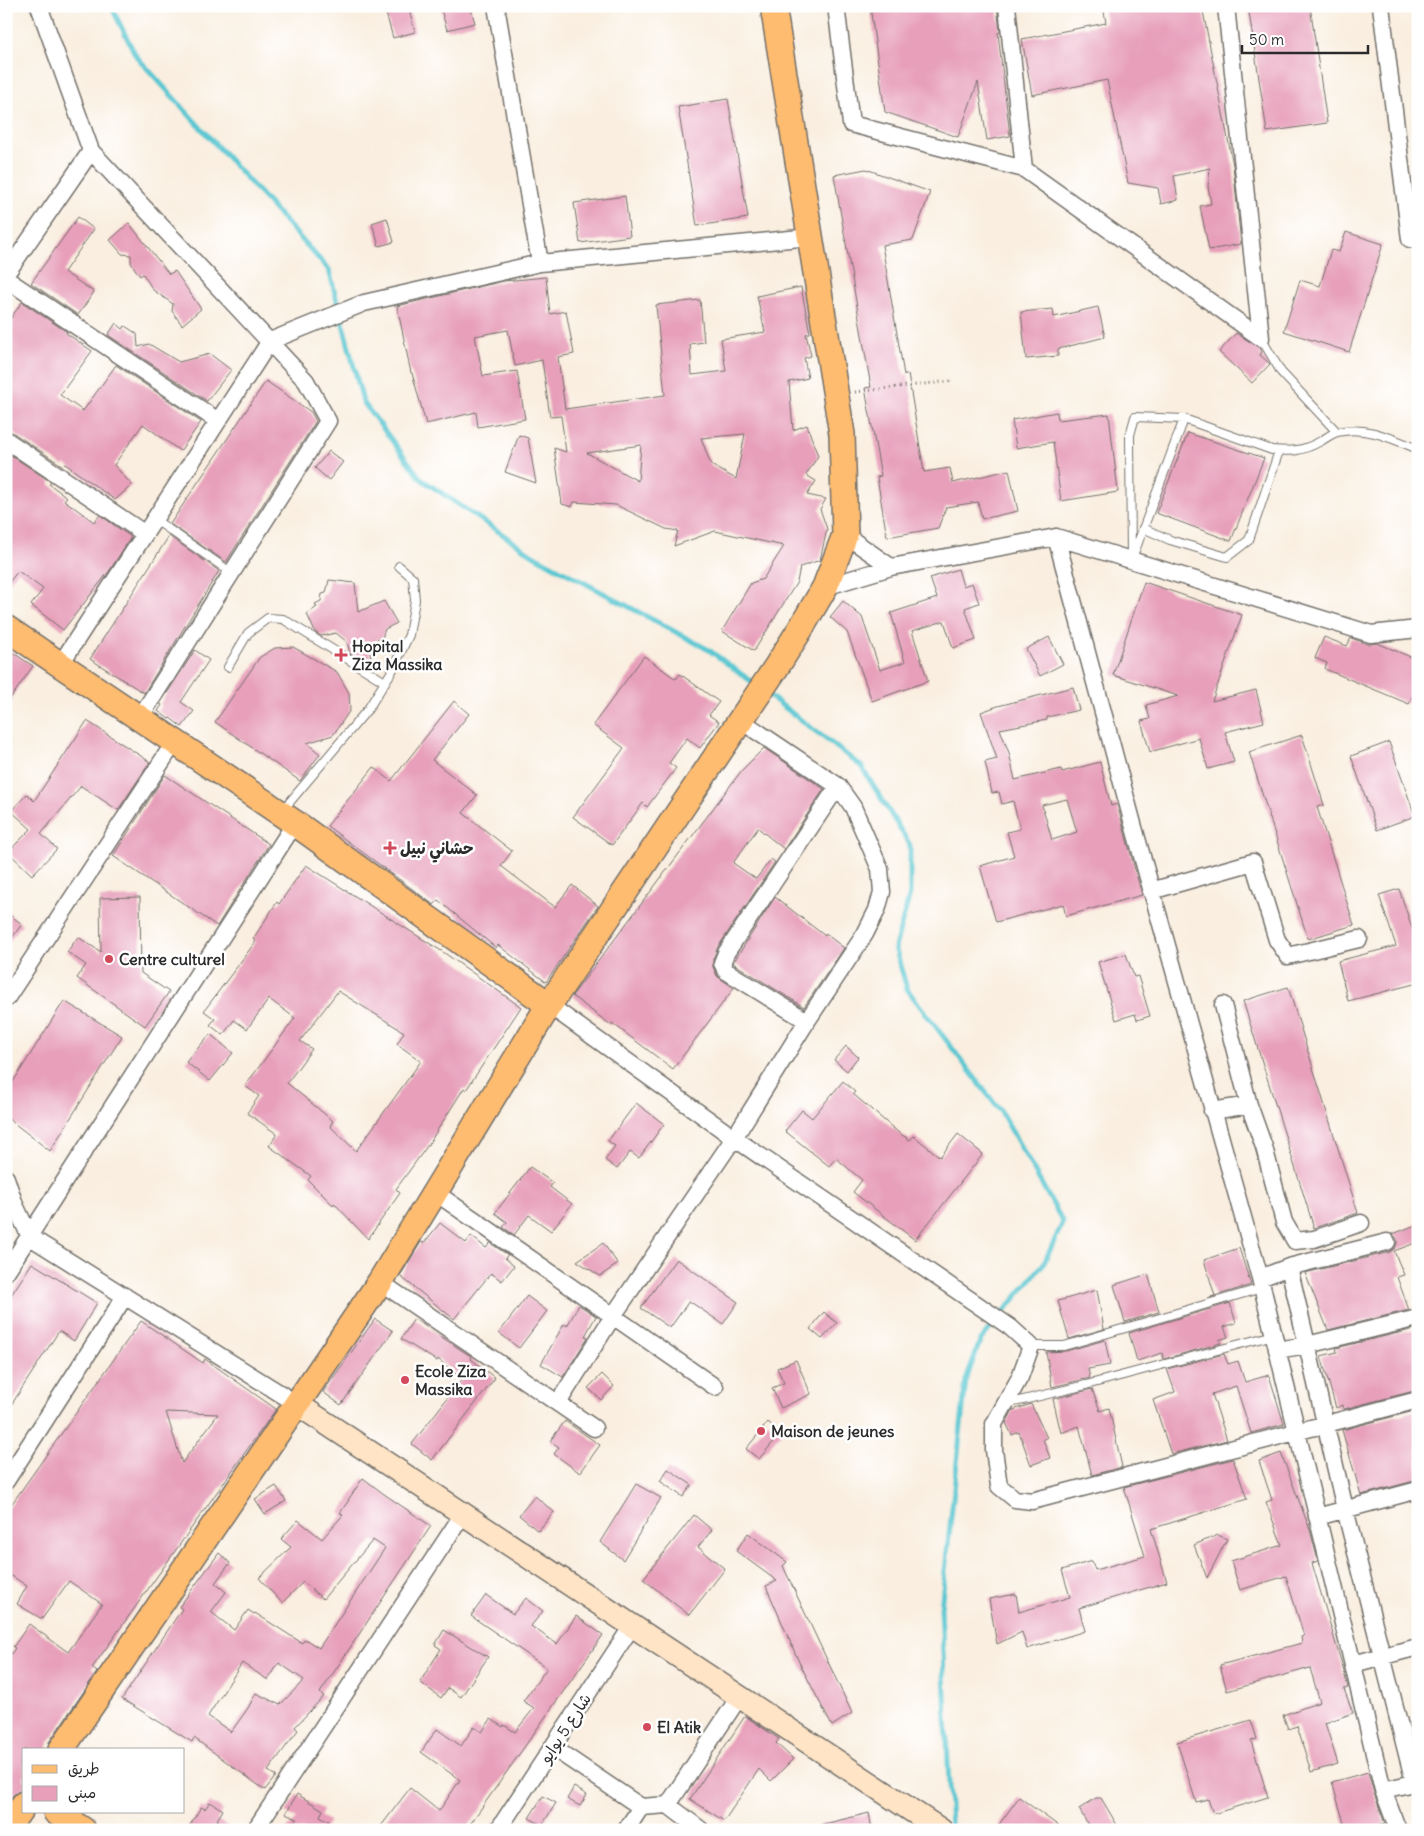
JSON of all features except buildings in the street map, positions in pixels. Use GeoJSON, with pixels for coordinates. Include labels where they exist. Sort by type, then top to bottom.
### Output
{"type":"FeatureCollection","features":[{"type":"Feature","properties":{"kind":"main road"},"geometry":{"type":"LineString","coordinates":[[62,1748],[380,1282],[549,1005],[777,666],[824,587],[845,535],[842,434],[773,6]]}},
{"type":"Feature","properties":{"kind":"main road"},"geometry":{"type":"LineString","coordinates":[[6,628],[287,818],[549,1005]]}},
{"type":"Feature","properties":{"kind":"main road"},"geometry":{"type":"LineString","coordinates":[[297,1404],[739,1697],[920,1823],[941,1830]]}},
{"type":"Feature","properties":{"kind":"main road"},"geometry":{"type":"LineString","coordinates":[[6,1830],[22,1807]]}},
{"type":"Feature","properties":{"kind":"main road"},"geometry":{"type":"LineString","coordinates":[[59,1814],[83,1830]]}},
{"type":"Feature","properties":{"kind":"street"},"geometry":{"type":"LineString","coordinates":[[39,6],[91,151],[306,381],[328,421],[139,719]]}},
{"type":"Feature","properties":{"kind":"street"},"geometry":{"type":"LineString","coordinates":[[496,6],[540,263]]}},
{"type":"Feature","properties":{"kind":"street"},"geometry":{"type":"LineString","coordinates":[[836,6],[851,124],[1024,169],[1261,338]]}},
{"type":"Feature","properties":{"kind":"street"},"geometry":{"type":"LineString","coordinates":[[1007,6],[1024,169]]}},
{"type":"Feature","properties":{"kind":"street"},"geometry":{"type":"LineString","coordinates":[[1226,6],[1261,338]]}},
{"type":"Feature","properties":{"kind":"street"},"geometry":{"type":"LineString","coordinates":[[1381,6],[1410,239],[1418,240]]}},
{"type":"Feature","properties":{"kind":"street"},"geometry":{"type":"LineString","coordinates":[[6,274],[91,151]]}},
{"type":"Feature","properties":{"kind":"street"},"geometry":{"type":"LineString","coordinates":[[60,665],[270,341],[364,303],[540,263],[810,237]]}},
{"type":"Feature","properties":{"kind":"street"},"geometry":{"type":"LineString","coordinates":[[6,279],[218,421]]}},
{"type":"Feature","properties":{"kind":"street"},"geometry":{"type":"LineString","coordinates":[[6,440],[145,534]]}},
{"type":"Feature","properties":{"kind":"street"},"geometry":{"type":"LineString","coordinates":[[845,535],[891,567]]}},
{"type":"Feature","properties":{"kind":"street"},"geometry":{"type":"LineString","coordinates":[[1056,537],[1151,891],[1261,1283],[1383,1790],[1398,1830]]}},
{"type":"Feature","properties":{"kind":"street"},"geometry":{"type":"LineString","coordinates":[[824,587],[891,567],[1056,537],[1371,634],[1418,629]]}},
{"type":"Feature","properties":{"kind":"street"},"geometry":{"type":"LineString","coordinates":[[558,1403],[734,1138],[807,1021],[865,934],[877,910],[882,892],[880,869],[853,806],[838,786],[740,720]]}},
{"type":"Feature","properties":{"kind":"street"},"geometry":{"type":"LineString","coordinates":[[6,999],[174,743]]}},
{"type":"Feature","properties":{"kind":"street"},"geometry":{"type":"LineString","coordinates":[[807,1021],[726,971],[722,963],[726,953],[838,786]]}},
{"type":"Feature","properties":{"kind":"street"},"geometry":{"type":"LineString","coordinates":[[6,1272],[30,1237],[287,818]]}},
{"type":"Feature","properties":{"kind":"street"},"geometry":{"type":"LineString","coordinates":[[1151,891],[1253,862],[1277,940],[1288,956],[1359,939]]}},
{"type":"Feature","properties":{"kind":"street"},"geometry":{"type":"LineString","coordinates":[[549,1005],[734,1138],[1010,1327],[1031,1346],[1020,1377],[994,1424],[994,1450],[999,1486],[1015,1499],[1032,1501],[1418,1400]]}},
{"type":"Feature","properties":{"kind":"street"},"geometry":{"type":"LineString","coordinates":[[1223,1005],[1249,1105],[1264,1147],[1284,1222],[1295,1241],[1314,1240],[1361,1223]]}},
{"type":"Feature","properties":{"kind":"street"},"geometry":{"type":"LineString","coordinates":[[1212,1110],[1249,1105]]}},
{"type":"Feature","properties":{"kind":"street"},"geometry":{"type":"LineString","coordinates":[[6,1178],[15,1205],[30,1237],[297,1404]]}},
{"type":"Feature","properties":{"kind":"street"},"geometry":{"type":"LineString","coordinates":[[436,1193],[715,1387]]}},
{"type":"Feature","properties":{"kind":"street"},"geometry":{"type":"LineString","coordinates":[[1261,1283],[1289,1267],[1387,1242]]}},
{"type":"Feature","properties":{"kind":"street"},"geometry":{"type":"LineString","coordinates":[[1289,1267],[1345,1509],[1416,1782],[1383,1790]]}},
{"type":"Feature","properties":{"kind":"street"},"geometry":{"type":"LineString","coordinates":[[380,1282],[594,1428]]}},
{"type":"Feature","properties":{"kind":"street"},"geometry":{"type":"LineString","coordinates":[[6,1481],[125,1296]]}},
{"type":"Feature","properties":{"kind":"street"},"geometry":{"type":"LineString","coordinates":[[1276,1343],[1307,1345],[1418,1318]]}},
{"type":"Feature","properties":{"kind":"street"},"geometry":{"type":"LineString","coordinates":[[1317,1517],[1418,1490]]}},
{"type":"Feature","properties":{"kind":"street"},"geometry":{"type":"LineString","coordinates":[[255,1830],[463,1514]]}},
{"type":"Feature","properties":{"kind":"street","name":"شارع 5 يوايو"},"geometry":{"type":"LineString","coordinates":[[498,1830],[632,1626]]}},
{"type":"Feature","properties":{"kind":"street"},"geometry":{"type":"LineString","coordinates":[[1353,1664],[1418,1647]]}},
{"type":"Feature","properties":{"kind":"street"},"geometry":{"type":"LineString","coordinates":[[668,1805],[739,1697]]}},
{"type":"Feature","properties":{"kind":"street"},"geometry":{"type":"LineString","coordinates":[[552,1747],[640,1807],[668,1805],[701,1830]]}},
{"type":"Feature","properties":{"kind":"street"},"geometry":{"type":"LineString","coordinates":[[626,1830],[640,1807]]}},
{"type":"Feature","properties":{"kind":"lane"},"geometry":{"type":"LineString","coordinates":[[1261,338],[1281,372],[1337,432]]}},
{"type":"Feature","properties":{"kind":"lane"},"geometry":{"type":"LineString","coordinates":[[1131,560],[1130,435],[1135,418],[1184,419],[1279,451],[1294,452],[1315,444],[1337,432],[1355,430],[1373,432],[1418,449]]}},
{"type":"Feature","properties":{"kind":"lane"},"geometry":{"type":"LineString","coordinates":[[1131,560],[1184,419]]}},
{"type":"Feature","properties":{"kind":"lane"},"geometry":{"type":"LineString","coordinates":[[1143,528],[1170,540],[1227,557],[1249,540],[1279,451]]}},
{"type":"Feature","properties":{"kind":"lane"},"geometry":{"type":"LineString","coordinates":[[154,519],[232,573]]}},
{"type":"Feature","properties":{"kind":"lane"},"geometry":{"type":"LineString","coordinates":[[287,818],[368,710],[385,682],[408,635],[415,600],[413,578],[399,566]]}},
{"type":"Feature","properties":{"kind":"lane"},"geometry":{"type":"LineString","coordinates":[[228,667],[248,633],[268,618],[283,619],[385,682]]}},
{"type":"Feature","properties":{"kind":"lane"},"geometry":{"type":"LineString","coordinates":[[1031,1346],[1064,1346],[1261,1283]]}},
{"type":"Feature","properties":{"kind":"lane"},"geometry":{"type":"LineString","coordinates":[[1004,1404],[1276,1343]]}},
{"type":"Feature","properties":{"kind":"path"},"geometry":{"type":"LineString","coordinates":[[836,394],[951,381]]}},
{"type":"Feature","properties":{"kind":"green space"},"geometry":{"type":"Polygon","coordinates":[[[41,1820],[56,1830],[35,1830],[41,1820]]]}},
{"type":"Feature","properties":{"kind":"waterway"},"geometry":{"type":"LineString","coordinates":[[111,6],[136,56],[329,270],[363,402],[421,479],[533,555],[709,650],[756,685]]}},
{"type":"Feature","properties":{"kind":"waterway"},"geometry":{"type":"LineString","coordinates":[[767,694],[861,766],[910,845],[910,894],[895,947],[907,989],[1001,1112],[1063,1222],[1044,1263],[980,1341],[966,1380],[941,1608],[951,1829]]}},
{"type":"Feature","properties":{"kind":"place","name":"Hopital Ziza Massika"},"geometry":{"type":"Point","coordinates":[341,655]}},
{"type":"Feature","properties":{"kind":"place","name":"حشاني نبيل"},"geometry":{"type":"Point","coordinates":[390,848]}},
{"type":"Feature","properties":{"kind":"place","name":"Centre culturel"},"geometry":{"type":"Point","coordinates":[109,959]}},
{"type":"Feature","properties":{"kind":"place","name":"Ecole Ziza Massika"},"geometry":{"type":"Point","coordinates":[405,1380]}},
{"type":"Feature","properties":{"kind":"place","name":"Maison de jeunes"},"geometry":{"type":"Point","coordinates":[761,1431]}},
{"type":"Feature","properties":{"kind":"place","name":"El Atik"},"geometry":{"type":"Point","coordinates":[647,1727]}}]}
